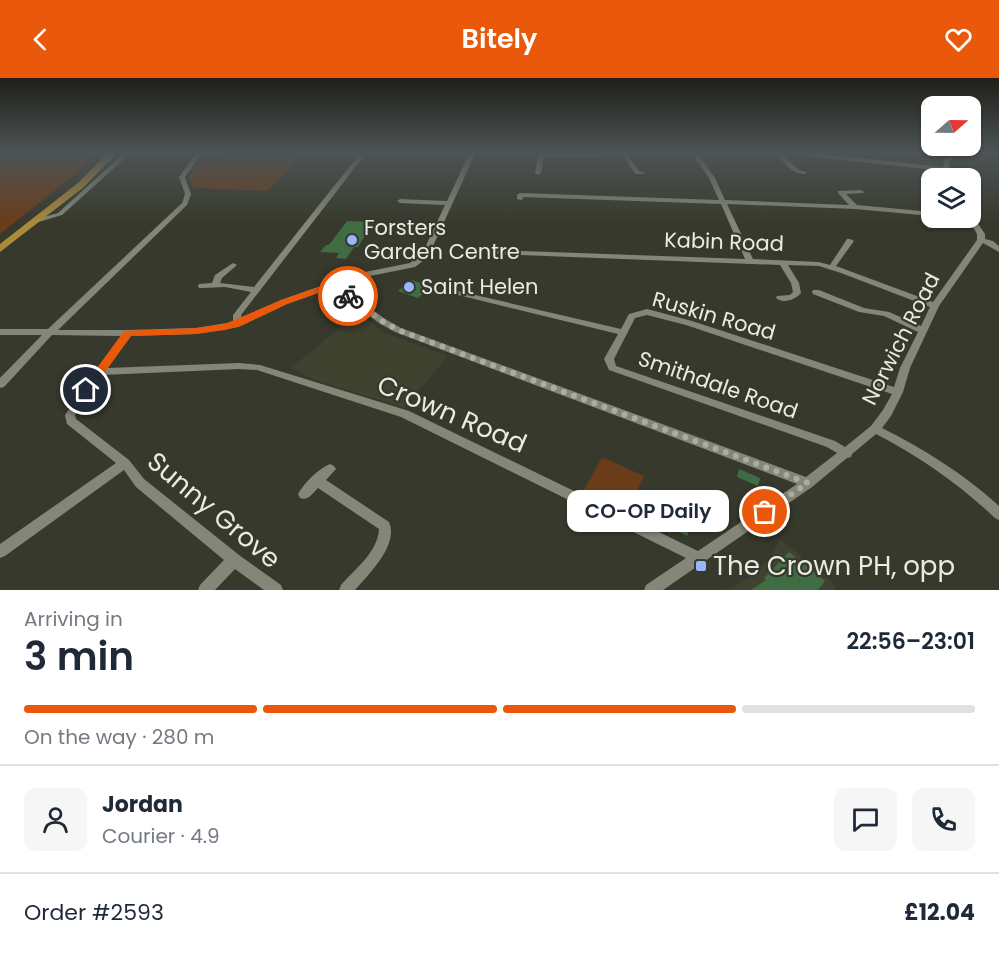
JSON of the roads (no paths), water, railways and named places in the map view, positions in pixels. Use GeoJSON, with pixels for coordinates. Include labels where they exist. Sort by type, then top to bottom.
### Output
{"type":"FeatureCollection","features":[{"type":"Feature","properties":{"kind":"highway"},"geometry":{"type":"LineString","coordinates":[[0,249],[82,176]]}},
{"type":"Feature","properties":{"kind":"highway"},"geometry":{"type":"LineString","coordinates":[[0,240],[81,185],[90,176]]}},
{"type":"Feature","properties":{"kind":"street"},"geometry":{"type":"LineString","coordinates":[[30,221],[60,214],[102,176]]}},
{"type":"Feature","properties":{"kind":"street"},"geometry":{"type":"LineString","coordinates":[[0,384],[48,333],[185,204],[188,194],[183,176]]}},
{"type":"Feature","properties":{"kind":"street"},"geometry":{"type":"LineString","coordinates":[[238,324],[237,315],[345,176]]}},
{"type":"Feature","properties":{"kind":"street"},"geometry":{"type":"LineString","coordinates":[[0,332],[196,331],[238,324],[284,302],[378,271],[405,267],[419,261],[425,255],[462,176]]}},
{"type":"Feature","properties":{"kind":"street"},"geometry":{"type":"LineString","coordinates":[[710,176],[750,261]]}},
{"type":"Feature","properties":{"kind":"street"},"geometry":{"type":"LineString","coordinates":[[855,207],[840,192],[861,192]]}},
{"type":"Feature","properties":{"kind":"street"},"geometry":{"type":"LineString","coordinates":[[520,199],[520,195],[855,207],[921,212]]}},
{"type":"Feature","properties":{"kind":"street"},"geometry":{"type":"LineString","coordinates":[[400,201],[450,203]]}},
{"type":"Feature","properties":{"kind":"street"},"geometry":{"type":"LineString","coordinates":[[977,228],[981,240],[999,250]]}},
{"type":"Feature","properties":{"kind":"street","name":"Norwich Road"},"geometry":{"type":"LineString","coordinates":[[651,590],[808,483],[847,454],[875,429],[887,413],[922,330],[935,306],[981,240]]}},
{"type":"Feature","properties":{"kind":"street"},"geometry":{"type":"LineString","coordinates":[[832,267],[850,241]]}},
{"type":"Feature","properties":{"kind":"street","name":"Kabin Road"},"geometry":{"type":"LineString","coordinates":[[501,250],[819,264],[935,306]]}},
{"type":"Feature","properties":{"kind":"street"},"geometry":{"type":"LineString","coordinates":[[782,262],[804,302]]}},
{"type":"Feature","properties":{"kind":"street"},"geometry":{"type":"LineString","coordinates":[[215,285],[218,277],[233,265]]}},
{"type":"Feature","properties":{"kind":"street"},"geometry":{"type":"LineString","coordinates":[[202,286],[215,285],[256,290]]}},
{"type":"Feature","properties":{"kind":"street"},"geometry":{"type":"LineString","coordinates":[[333,285],[398,330],[808,483]]}},
{"type":"Feature","properties":{"kind":"street"},"geometry":{"type":"LineString","coordinates":[[816,292],[862,310],[886,314],[922,330]]}},
{"type":"Feature","properties":{"kind":"street"},"geometry":{"type":"LineString","coordinates":[[458,293],[623,332]]}},
{"type":"Feature","properties":{"kind":"street"},"geometry":{"type":"LineString","coordinates":[[780,298],[792,297],[797,293]]}},
{"type":"Feature","properties":{"kind":"street","name":"Ruskin Road"},"geometry":{"type":"LineString","coordinates":[[623,332],[632,316],[647,312],[689,323],[897,392]]}},
{"type":"Feature","properties":{"kind":"street","name":"Smithdale Road"},"geometry":{"type":"LineString","coordinates":[[623,332],[609,359],[612,368],[831,444],[847,454]]}},
{"type":"Feature","properties":{"kind":"street"},"geometry":{"type":"LineString","coordinates":[[99,372],[128,333]]}},
{"type":"Feature","properties":{"kind":"street","name":"Crown Road"},"geometry":{"type":"LineString","coordinates":[[99,372],[239,366],[256,367],[289,377],[405,414],[699,558]]}},
{"type":"Feature","properties":{"kind":"street","name":"Sunny Grove"},"geometry":{"type":"LineString","coordinates":[[99,372],[70,415],[71,421],[125,463],[140,483],[234,560],[276,590]]}},
{"type":"Feature","properties":{"kind":"street"},"geometry":{"type":"LineString","coordinates":[[875,429],[943,466],[976,491],[999,514]]}},
{"type":"Feature","properties":{"kind":"street","name":"Sunny Grove"},"geometry":{"type":"LineString","coordinates":[[0,552],[125,463]]}},
{"type":"Feature","properties":{"kind":"street"},"geometry":{"type":"LineString","coordinates":[[304,494],[330,469]]}},
{"type":"Feature","properties":{"kind":"street"},"geometry":{"type":"LineString","coordinates":[[317,481],[385,526],[386,535],[382,546],[346,590]]}},
{"type":"Feature","properties":{"kind":"street"},"geometry":{"type":"LineString","coordinates":[[205,590],[234,560]]}},
{"type":"Feature","properties":{"kind":"place","name":"Forsters Garden Centre"},"geometry":{"type":"Point","coordinates":[352,240]}},
{"type":"Feature","properties":{"kind":"place","name":"Saint Helen"},"geometry":{"type":"Point","coordinates":[409,287]}},
{"type":"Feature","properties":{"kind":"place","name":"CO-OP Daily"},"geometry":{"type":"Point","coordinates":[765,512]}},
{"type":"Feature","properties":{"kind":"place","name":"The Crown PH, opp"},"geometry":{"type":"Point","coordinates":[701,566]}}]}
